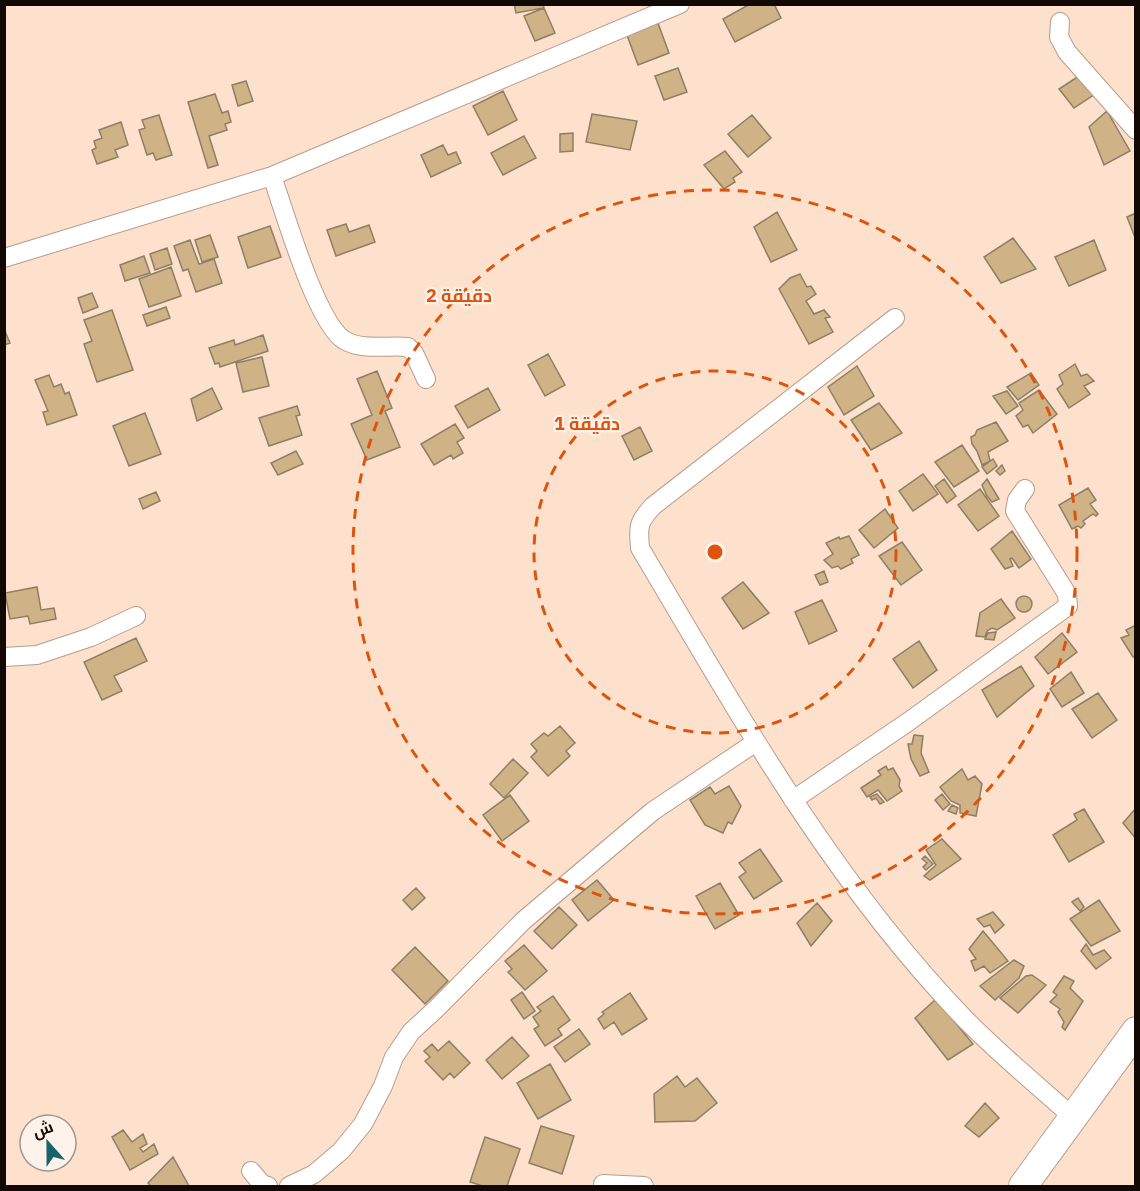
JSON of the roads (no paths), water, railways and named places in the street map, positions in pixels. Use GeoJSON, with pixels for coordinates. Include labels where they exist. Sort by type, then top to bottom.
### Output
{"type":"FeatureCollection","features":[{"type":"Feature","properties":{"kind":"main road"},"geometry":{"type":"LineString","coordinates":[[1023,1186],[1131,1047]]}},
{"type":"Feature","properties":{"kind":"street"},"geometry":{"type":"LineString","coordinates":[[4,258],[272,176],[680,4]]}},
{"type":"Feature","properties":{"kind":"street"},"geometry":{"type":"LineString","coordinates":[[1060,22],[1059,37],[1067,51],[1136,130]]}},
{"type":"Feature","properties":{"kind":"street"},"geometry":{"type":"LineString","coordinates":[[272,176],[317,302],[330,325],[344,340],[371,348],[408,347],[414,353],[426,379]]}},
{"type":"Feature","properties":{"kind":"street"},"geometry":{"type":"LineString","coordinates":[[895,318],[653,506],[641,519],[640,548],[756,742],[793,800],[853,885],[956,1009],[1002,1054],[1074,1118]]}},
{"type":"Feature","properties":{"kind":"street"},"geometry":{"type":"LineString","coordinates":[[793,800],[908,722],[1068,606],[1067,594],[1015,511],[1017,500],[1025,489]]}},
{"type":"Feature","properties":{"kind":"street"},"geometry":{"type":"LineString","coordinates":[[4,657],[37,655],[92,637],[136,616]]}},
{"type":"Feature","properties":{"kind":"street"},"geometry":{"type":"LineString","coordinates":[[290,1186],[314,1174],[341,1151],[363,1124],[383,1086],[394,1056],[411,1032],[523,921],[653,811],[756,742]]}},
{"type":"Feature","properties":{"kind":"street"},"geometry":{"type":"LineString","coordinates":[[251,1171],[262,1184],[268,1186]]}},
{"type":"Feature","properties":{"kind":"street"},"geometry":{"type":"LineString","coordinates":[[603,1184],[644,1186]]}}]}
